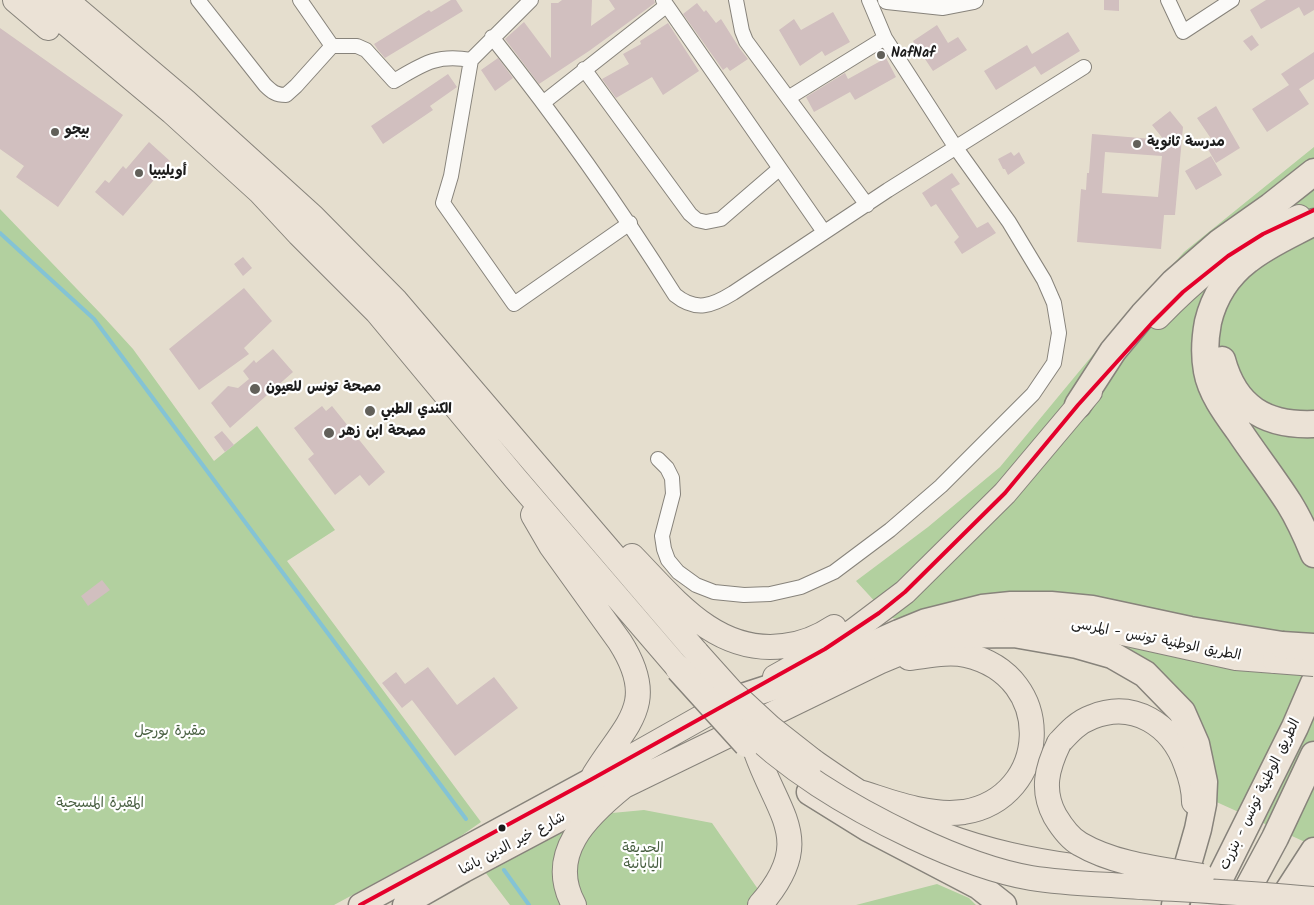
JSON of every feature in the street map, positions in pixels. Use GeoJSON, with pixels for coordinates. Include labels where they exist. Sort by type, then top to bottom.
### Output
{"type":"FeatureCollection","features":[{"type":"Feature","properties":{"kind":"highway"},"geometry":{"type":"LineString","coordinates":[[15,0],[132,96],[258,204],[306,226]]}},
{"type":"Feature","properties":{"kind":"highway"},"geometry":{"type":"LineString","coordinates":[[38,0],[178,107]]}},
{"type":"Feature","properties":{"kind":"highway"},"geometry":{"type":"LineString","coordinates":[[66,0],[306,226],[396,301],[494,418],[713,694],[769,749],[825,789],[874,818],[937,848],[982,866],[1031,878],[1079,883],[1313,887]]}},
{"type":"Feature","properties":{"kind":"highway"},"geometry":{"type":"LineString","coordinates":[[88,0],[202,96],[262,152],[290,185],[306,226],[515,478],[688,661],[752,748],[787,821],[789,853],[783,872],[773,890],[760,905]]}},
{"type":"Feature","properties":{"kind":"highway"},"geometry":{"type":"LineString","coordinates":[[1078,406],[1113,351],[1174,282],[1220,242],[1271,206],[1314,172]]}},
{"type":"Feature","properties":{"kind":"highway"},"geometry":{"type":"LineString","coordinates":[[592,779],[825,649],[852,632],[905,592],[1005,494],[1078,406],[1152,323],[1183,292],[1228,256],[1263,234],[1314,210]]}},
{"type":"Feature","properties":{"kind":"highway"},"geometry":{"type":"LineString","coordinates":[[1314,222],[1270,245],[1248,259],[1233,273],[1221,289],[1212,308],[1205,350],[1207,373],[1216,395],[1290,503],[1314,554]]}},
{"type":"Feature","properties":{"kind":"highway"},"geometry":{"type":"LineString","coordinates":[[1314,239],[1275,258],[1240,287],[1229,305],[1220,340],[1221,358],[1226,375],[1235,392],[1246,405],[1274,421],[1296,425],[1314,424]]}},
{"type":"Feature","properties":{"kind":"highway"},"geometry":{"type":"LineString","coordinates":[[494,418],[528,446],[691,615],[720,636],[747,646],[761,648],[788,646],[818,636],[953,546]]}},
{"type":"Feature","properties":{"kind":"highway"},"geometry":{"type":"LineString","coordinates":[[515,478],[540,529],[620,642],[630,658],[636,676],[637,700],[630,723],[592,779]]}},
{"type":"Feature","properties":{"kind":"highway"},"geometry":{"type":"LineString","coordinates":[[733,700],[791,681],[926,622],[963,612],[1011,605],[1051,605],[1092,609],[1190,630],[1278,653],[1314,646]]}},
{"type":"Feature","properties":{"kind":"highway","name":"الطريق الوطنية تونس - المرسى"},"geometry":{"type":"LineString","coordinates":[[574,905],[570,897],[565,875],[567,852],[578,831],[593,812],[624,786],[879,662],[944,635],[976,626],[1012,621],[1050,622],[1107,629],[1236,658],[1278,653],[1314,664]]}},
{"type":"Feature","properties":{"kind":"highway"},"geometry":{"type":"LineString","coordinates":[[944,635],[1014,634],[1077,645],[1112,655],[1145,674],[1182,712],[1196,744],[1204,782],[1197,865],[1175,905]]}},
{"type":"Feature","properties":{"kind":"highway"},"geometry":{"type":"LineString","coordinates":[[1286,745],[1314,636]]}},
{"type":"Feature","properties":{"kind":"highway"},"geometry":{"type":"LineString","coordinates":[[856,791],[936,813],[965,812],[985,806],[1003,795],[1017,780],[1029,753],[1033,729],[1030,712],[1024,697],[1015,683],[1001,669],[983,660],[964,654],[944,654],[879,662]]}},
{"type":"Feature","properties":{"kind":"highway"},"geometry":{"type":"LineString","coordinates":[[688,661],[732,692],[771,728],[856,791],[884,808],[921,826],[967,844],[1006,855],[1080,868],[1197,865]]}},
{"type":"Feature","properties":{"kind":"highway","name":"الطريق الوطنية تونس - بنزرت"},"geometry":{"type":"LineString","coordinates":[[1204,905],[1216,886],[1286,745],[1314,683]]}},
{"type":"Feature","properties":{"kind":"highway"},"geometry":{"type":"LineString","coordinates":[[1197,865],[1193,785],[1183,756],[1174,740],[1158,723],[1136,714],[1113,712],[1092,717],[1074,727],[1059,743],[1050,762],[1046,783],[1050,806],[1062,827],[1079,844],[1129,862],[1197,865],[1313,887]]}},
{"type":"Feature","properties":{"kind":"highway"},"geometry":{"type":"LineString","coordinates":[[752,748],[790,779],[836,810],[876,833],[979,886],[1003,905]]}},
{"type":"Feature","properties":{"kind":"highway"},"geometry":{"type":"LineString","coordinates":[[1239,905],[1275,838],[1314,755]]}},
{"type":"Feature","properties":{"kind":"highway"},"geometry":{"type":"LineString","coordinates":[[1279,905],[1314,851]]}},
{"type":"Feature","properties":{"kind":"main road","name":"شارع خير الدين باشا"},"geometry":{"type":"LineString","coordinates":[[360,905],[592,779]]}},
{"type":"Feature","properties":{"kind":"main road","name":"شارع خير الدين باشا"},"geometry":{"type":"LineString","coordinates":[[404,905],[624,786]]}},
{"type":"Feature","properties":{"kind":"street"},"geometry":{"type":"LineString","coordinates":[[198,0],[265,85],[277,95],[286,95],[332,46],[357,46],[366,50],[394,81],[427,62],[443,58],[471,60]]}},
{"type":"Feature","properties":{"kind":"street"},"geometry":{"type":"LineString","coordinates":[[300,0],[332,46]]}},
{"type":"Feature","properties":{"kind":"street"},"geometry":{"type":"LineString","coordinates":[[531,0],[471,60],[451,176],[443,203],[514,304],[630,223]]}},
{"type":"Feature","properties":{"kind":"street"},"geometry":{"type":"LineString","coordinates":[[736,0],[742,31],[746,41],[867,205]]}},
{"type":"Feature","properties":{"kind":"street"},"geometry":{"type":"LineString","coordinates":[[658,459],[667,468],[672,478],[673,494],[662,536],[668,560],[678,572],[696,585],[714,592],[744,595],[770,594],[801,587],[834,572],[890,530],[941,486],[1033,394],[1054,363],[1058,333],[1054,303],[1044,280],[1009,222],[956,148],[885,38],[869,0]]}},
{"type":"Feature","properties":{"kind":"street"},"geometry":{"type":"LineString","coordinates":[[887,0],[944,6],[974,0]]}},
{"type":"Feature","properties":{"kind":"street"},"geometry":{"type":"LineString","coordinates":[[1168,0],[1184,32],[1232,0]]}},
{"type":"Feature","properties":{"kind":"street"},"geometry":{"type":"LineString","coordinates":[[544,102],[665,3],[824,232]]}},
{"type":"Feature","properties":{"kind":"street"},"geometry":{"type":"LineString","coordinates":[[492,37],[544,102],[630,223],[676,295],[685,303],[698,305],[711,304],[722,300],[824,232],[1084,68]]}},
{"type":"Feature","properties":{"kind":"street"},"geometry":{"type":"LineString","coordinates":[[788,98],[885,38]]}},
{"type":"Feature","properties":{"kind":"street"},"geometry":{"type":"LineString","coordinates":[[584,68],[690,214],[697,220],[706,222],[721,219],[779,169]]}},
{"type":"Feature","properties":{"kind":"green space"},"geometry":{"type":"Polygon","coordinates":[[[1314,147],[1314,846],[1212,800],[1190,712],[1077,634],[890,618],[856,581],[928,527],[1000,467],[1101,345],[1184,252],[1314,147]]]}},
{"type":"Feature","properties":{"kind":"green space","name":"مقبرة بورجل"},"geometry":{"type":"Polygon","coordinates":[[[0,209],[133,349],[214,461],[257,426],[335,530],[287,561],[481,822],[458,838],[334,905],[0,905],[0,209]]]}},
{"type":"Feature","properties":{"kind":"green space","name":"الحديقة اليابانية"},"geometry":{"type":"Polygon","coordinates":[[[644,810],[712,823],[769,905],[510,905],[482,868],[580,816],[644,810]]]}},
{"type":"Feature","properties":{"kind":"green space"},"geometry":{"type":"Polygon","coordinates":[[[937,884],[969,898],[976,905],[856,905],[937,884]]]}},
{"type":"Feature","properties":{"kind":"building"},"geometry":{"type":"Polygon","coordinates":[[[451,0],[456,0],[463,11],[385,58],[374,44],[429,10],[431,12],[451,0]]]}},
{"type":"Feature","properties":{"kind":"building"},"geometry":{"type":"Polygon","coordinates":[[[562,0],[592,0],[591,26],[615,9],[609,0],[654,0],[655,3],[589,51],[539,84],[505,39],[524,22],[551,58],[551,3],[558,3],[562,0]]]}},
{"type":"Feature","properties":{"kind":"building"},"geometry":{"type":"Polygon","coordinates":[[[1104,0],[1119,0],[1119,11],[1104,10],[1104,0]]]}},
{"type":"Feature","properties":{"kind":"building"},"geometry":{"type":"Polygon","coordinates":[[[1266,0],[1314,0],[1314,10],[1304,16],[1299,7],[1261,29],[1250,10],[1266,0]]]}},
{"type":"Feature","properties":{"kind":"building"},"geometry":{"type":"Polygon","coordinates":[[[697,3],[704,12],[706,10],[716,23],[721,19],[748,59],[730,71],[727,67],[723,70],[683,14],[697,3]]]}},
{"type":"Feature","properties":{"kind":"building"},"geometry":{"type":"Polygon","coordinates":[[[833,12],[850,42],[825,56],[822,51],[800,66],[779,30],[794,19],[801,30],[833,12]]]}},
{"type":"Feature","properties":{"kind":"building"},"geometry":{"type":"Polygon","coordinates":[[[668,23],[699,71],[663,95],[652,77],[616,98],[602,79],[629,64],[623,54],[641,44],[640,41],[668,23]]]}},
{"type":"Feature","properties":{"kind":"building"},"geometry":{"type":"Polygon","coordinates":[[[937,25],[948,43],[958,37],[967,50],[933,71],[913,41],[937,25]]]}},
{"type":"Feature","properties":{"kind":"building","name":"بيجو"},"geometry":{"type":"Polygon","coordinates":[[[0,28],[123,115],[58,207],[16,177],[24,166],[0,149],[0,28]]]}},
{"type":"Feature","properties":{"kind":"building"},"geometry":{"type":"Polygon","coordinates":[[[1068,32],[1080,51],[1041,75],[1035,66],[996,90],[984,71],[1027,45],[1032,54],[1068,32]]]}},
{"type":"Feature","properties":{"kind":"building"},"geometry":{"type":"Polygon","coordinates":[[[1252,35],[1259,45],[1251,51],[1243,41],[1252,35]]]}},
{"type":"Feature","properties":{"kind":"building"},"geometry":{"type":"Polygon","coordinates":[[[1314,52],[1314,79],[1299,89],[1309,104],[1267,132],[1252,109],[1289,85],[1281,74],[1314,52]]]}},
{"type":"Feature","properties":{"kind":"building"},"geometry":{"type":"Polygon","coordinates":[[[498,58],[513,78],[495,91],[481,70],[498,58]]]}},
{"type":"Feature","properties":{"kind":"building"},"geometry":{"type":"Polygon","coordinates":[[[886,58],[896,77],[855,100],[850,92],[814,112],[806,97],[845,73],[848,79],[886,58]]]}},
{"type":"Feature","properties":{"kind":"building"},"geometry":{"type":"Polygon","coordinates":[[[448,74],[457,87],[430,106],[433,110],[383,144],[371,126],[448,74]]]}},
{"type":"Feature","properties":{"kind":"building"},"geometry":{"type":"Polygon","coordinates":[[[1216,106],[1240,148],[1216,163],[1205,144],[1212,140],[1197,118],[1216,106]]]}},
{"type":"Feature","properties":{"kind":"building"},"geometry":{"type":"Polygon","coordinates":[[[1170,111],[1183,127],[1175,215],[1164,215],[1161,249],[1077,242],[1081,189],[1086,190],[1092,134],[1164,140],[1152,125],[1170,111]],[[1105,152],[1102,193],[1158,197],[1162,156],[1105,152]]]}},
{"type":"Feature","properties":{"kind":"building"},"geometry":{"type":"Polygon","coordinates":[[[149,142],[170,161],[123,216],[95,192],[105,180],[109,183],[123,166],[126,169],[149,142]]]}},
{"type":"Feature","properties":{"kind":"building"},"geometry":{"type":"Polygon","coordinates":[[[1011,152],[1014,156],[1019,152],[1025,163],[1008,175],[998,159],[1011,152]]]}},
{"type":"Feature","properties":{"kind":"building"},"geometry":{"type":"Polygon","coordinates":[[[1211,156],[1222,175],[1196,190],[1185,171],[1211,156]]]}},
{"type":"Feature","properties":{"kind":"building"},"geometry":{"type":"Polygon","coordinates":[[[952,173],[960,184],[951,189],[977,228],[988,222],[996,233],[962,254],[954,242],[959,237],[936,204],[931,207],[922,193],[952,173]]]}},
{"type":"Feature","properties":{"kind":"building"},"geometry":{"type":"Polygon","coordinates":[[[243,257],[252,268],[243,276],[234,264],[243,257]]]}},
{"type":"Feature","properties":{"kind":"building"},"geometry":{"type":"Polygon","coordinates":[[[244,288],[272,321],[244,348],[249,354],[199,390],[169,349],[244,288]]]}},
{"type":"Feature","properties":{"kind":"building","name":"مصحة تونس للعيون"},"geometry":{"type":"Polygon","coordinates":[[[273,349],[293,372],[230,428],[211,403],[228,386],[238,388],[249,379],[243,371],[254,360],[256,363],[273,349]]]}},
{"type":"Feature","properties":{"kind":"building"},"geometry":{"type":"Polygon","coordinates":[[[322,406],[326,411],[332,406],[385,472],[369,486],[360,475],[335,495],[308,459],[314,454],[294,428],[322,406]]]}},
{"type":"Feature","properties":{"kind":"building"},"geometry":{"type":"Polygon","coordinates":[[[222,431],[234,445],[225,452],[214,437],[222,431]]]}},
{"type":"Feature","properties":{"kind":"building"},"geometry":{"type":"Polygon","coordinates":[[[102,580],[110,590],[88,606],[81,596],[102,580]]]}},
{"type":"Feature","properties":{"kind":"building"},"geometry":{"type":"Polygon","coordinates":[[[428,667],[457,705],[494,677],[518,708],[455,756],[412,700],[402,708],[382,683],[396,672],[405,684],[428,667]]]}},
{"type":"Feature","properties":{"kind":"waterway"},"geometry":{"type":"LineString","coordinates":[[0,233],[94,319],[466,819]]}},
{"type":"Feature","properties":{"kind":"waterway"},"geometry":{"type":"LineString","coordinates":[[504,870],[529,905]]}},
{"type":"Feature","properties":{"kind":"transit line"},"geometry":{"type":"LineString","coordinates":[[360,905],[592,779],[825,649],[879,613],[905,592],[1005,493],[1078,405],[1152,323],[1183,292],[1228,256],[1263,234],[1314,210]]}},
{"type":"Feature","properties":{"kind":"place","name":"NafNaf"},"geometry":{"type":"Point","coordinates":[881,55]}},
{"type":"Feature","properties":{"kind":"place","name":"بيجو"},"geometry":{"type":"Point","coordinates":[55,132]}},
{"type":"Feature","properties":{"kind":"place","name":"مدرسة ثانوية"},"geometry":{"type":"Point","coordinates":[1137,144]}},
{"type":"Feature","properties":{"kind":"place","name":"أويليبيا"},"geometry":{"type":"Point","coordinates":[139,173]}},
{"type":"Feature","properties":{"kind":"place","name":"مصحة تونس للعيون"},"geometry":{"type":"Point","coordinates":[255,389]}},
{"type":"Feature","properties":{"kind":"place","name":"الكندي الطبي"},"geometry":{"type":"Point","coordinates":[370,411]}},
{"type":"Feature","properties":{"kind":"place","name":"مصحة ابن زهر"},"geometry":{"type":"Point","coordinates":[329,433]}},
{"type":"Feature","properties":{"kind":"park label","name":"المقبرة المسيحية"},"geometry":{"type":"Point","coordinates":[100,805]}}]}
